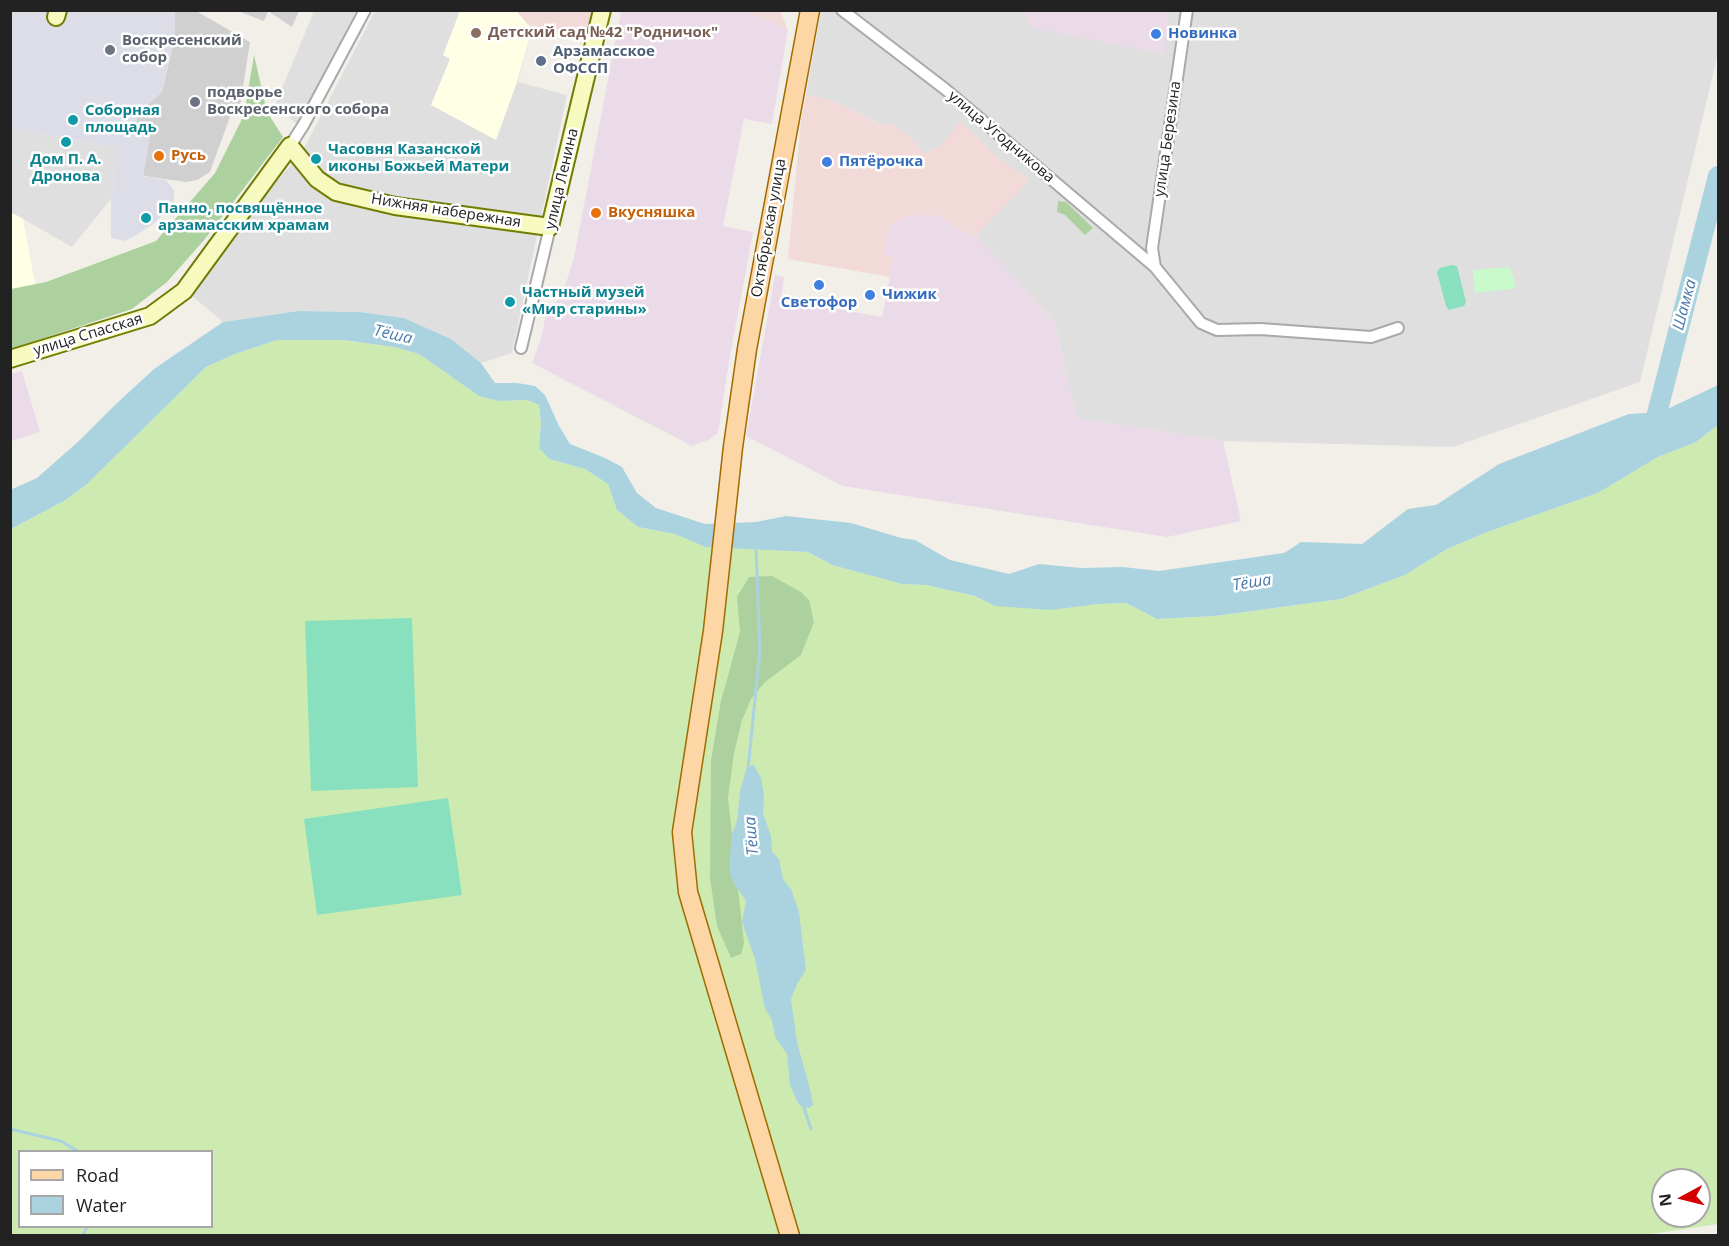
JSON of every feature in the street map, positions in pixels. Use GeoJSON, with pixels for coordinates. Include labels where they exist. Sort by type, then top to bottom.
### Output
{"type":"FeatureCollection","features":[{"type":"Feature","properties":{"kind":"main road","name":"Октябрьская улица"},"geometry":{"type":"LineString","coordinates":[[790,1236],[688,892],[682,832],[712,631],[748,338],[810,10]]}},
{"type":"Feature","properties":{"kind":"street","name":"улица Спасская"},"geometry":{"type":"LineString","coordinates":[[10,359],[150,316],[184,291],[290,146],[365,10]]}},
{"type":"Feature","properties":{"kind":"street","name":"улица Ленина"},"geometry":{"type":"LineString","coordinates":[[521,348],[602,10]]}},
{"type":"Feature","properties":{"kind":"street","name":"улица Угодникова"},"geometry":{"type":"LineString","coordinates":[[842,10],[945,89],[1155,267]]}},
{"type":"Feature","properties":{"kind":"street","name":"улица Березина"},"geometry":{"type":"LineString","coordinates":[[1155,267],[1152,248],[1187,10]]}},
{"type":"Feature","properties":{"kind":"street","name":"Нижняя набережная"},"geometry":{"type":"LineString","coordinates":[[290,146],[317,179],[336,192],[395,206],[550,227]]}},
{"type":"Feature","properties":{"kind":"street"},"geometry":{"type":"LineString","coordinates":[[1155,267],[1201,323],[1217,330],[1260,329],[1371,337],[1398,328]]}},
{"type":"Feature","properties":{"kind":"shaded area","name":"Соборная площадь"},"geometry":{"type":"Polygon","coordinates":[[[10,11],[175,11],[174,41],[162,92],[138,113],[135,132],[150,135],[143,176],[166,180],[174,190],[174,201],[156,222],[135,236],[125,241],[111,238],[111,199],[118,148],[11,128],[10,11]]]}},
{"type":"Feature","properties":{"kind":"shaded area","name":"подворье Воскресенского собора"},"geometry":{"type":"Polygon","coordinates":[[[175,11],[196,11],[250,42],[239,113],[231,114],[210,172],[197,180],[186,182],[143,176],[150,135],[135,132],[137,113],[162,92],[174,41],[175,11]]]}},
{"type":"Feature","properties":{"kind":"shaded area"},"geometry":{"type":"Polygon","coordinates":[[[238,11],[268,11],[264,21],[238,11]]]}},
{"type":"Feature","properties":{"kind":"shaded area"},"geometry":{"type":"Polygon","coordinates":[[[268,11],[299,11],[292,27],[268,11]]]}},
{"type":"Feature","properties":{"kind":"shaded area"},"geometry":{"type":"Polygon","coordinates":[[[314,11],[356,11],[297,125],[276,103],[314,11]]]}},
{"type":"Feature","properties":{"kind":"shaded area"},"geometry":{"type":"Polygon","coordinates":[[[375,11],[516,11],[532,29],[518,82],[567,95],[512,353],[481,363],[451,339],[404,318],[361,312],[298,311],[223,322],[186,291],[303,150],[375,11]]]}},
{"type":"Feature","properties":{"kind":"shaded area"},"geometry":{"type":"Polygon","coordinates":[[[460,11],[516,11],[532,29],[517,82],[496,140],[431,105],[450,59],[443,55],[460,11]]]}},
{"type":"Feature","properties":{"kind":"shaded area"},"geometry":{"type":"Polygon","coordinates":[[[516,11],[593,11],[587,37],[579,39],[532,29],[516,11]]]}},
{"type":"Feature","properties":{"kind":"shaded area"},"geometry":{"type":"Polygon","coordinates":[[[621,11],[746,11],[788,30],[772,124],[744,119],[723,226],[753,232],[718,433],[692,446],[532,363],[542,336],[547,304],[555,304],[566,283],[574,258],[621,11]]]}},
{"type":"Feature","properties":{"kind":"shaded area"},"geometry":{"type":"Polygon","coordinates":[[[746,11],[780,11],[788,30],[746,11]]]}},
{"type":"Feature","properties":{"kind":"shaded area"},"geometry":{"type":"Polygon","coordinates":[[[821,11],[1718,11],[1718,53],[1640,382],[1453,447],[1223,441],[1077,418],[1054,321],[976,236],[1028,180],[998,158],[943,145],[925,154],[915,142],[893,125],[879,124],[846,107],[823,98],[806,95],[821,11]]]}},
{"type":"Feature","properties":{"kind":"shaded area"},"geometry":{"type":"Polygon","coordinates":[[[1025,11],[1170,11],[1164,54],[1032,28],[1025,11]]]}},
{"type":"Feature","properties":{"kind":"shaded area"},"geometry":{"type":"Polygon","coordinates":[[[806,95],[823,98],[846,107],[878,124],[893,125],[915,142],[925,154],[941,146],[960,121],[998,158],[1029,180],[976,236],[958,229],[939,216],[884,254],[894,256],[890,277],[788,259],[801,120],[806,95]]]}},
{"type":"Feature","properties":{"kind":"shaded area"},"geometry":{"type":"Polygon","coordinates":[[[11,128],[118,148],[111,199],[72,247],[11,212],[11,128]]]}},
{"type":"Feature","properties":{"kind":"shaded area"},"geometry":{"type":"Polygon","coordinates":[[[10,212],[23,219],[36,289],[10,295],[10,212]]]}},
{"type":"Feature","properties":{"kind":"shaded area"},"geometry":{"type":"Polygon","coordinates":[[[908,216],[939,216],[958,229],[976,236],[1054,321],[1077,418],[1223,441],[1241,521],[1167,537],[843,486],[746,436],[775,275],[784,277],[781,299],[882,317],[894,256],[883,254],[888,231],[892,224],[908,216]]]}},
{"type":"Feature","properties":{"kind":"shaded area"},"geometry":{"type":"Polygon","coordinates":[[[22,371],[40,432],[11,441],[11,374],[22,371]]]}},
{"type":"Feature","properties":{"kind":"green space"},"geometry":{"type":"Polygon","coordinates":[[[254,55],[267,112],[283,137],[205,239],[167,282],[132,309],[11,349],[11,289],[46,282],[156,241],[215,173],[244,115],[254,55]]]}},
{"type":"Feature","properties":{"kind":"green space"},"geometry":{"type":"Polygon","coordinates":[[[1058,201],[1066,202],[1093,228],[1085,235],[1065,215],[1057,212],[1058,201]]]}},
{"type":"Feature","properties":{"kind":"green space"},"geometry":{"type":"Polygon","coordinates":[[[1457,266],[1466,302],[1464,306],[1449,310],[1437,272],[1440,268],[1457,266]]]}},
{"type":"Feature","properties":{"kind":"green space"},"geometry":{"type":"Polygon","coordinates":[[[1510,267],[1516,288],[1475,293],[1473,270],[1510,267]]]}},
{"type":"Feature","properties":{"kind":"green space"},"geometry":{"type":"Polygon","coordinates":[[[277,340],[342,340],[394,347],[419,354],[479,396],[499,401],[527,400],[539,405],[541,423],[539,448],[549,459],[585,469],[608,484],[617,510],[638,527],[675,534],[705,547],[808,552],[832,565],[902,584],[926,585],[975,596],[995,606],[1126,603],[1157,619],[1215,616],[1341,599],[1405,575],[1447,549],[1487,532],[1598,493],[1658,457],[1696,442],[1718,425],[1718,1224],[1711,1225],[1711,1168],[1651,1168],[1651,1228],[1691,1228],[1638,1236],[11,1236],[11,529],[64,501],[86,485],[206,367],[235,354],[277,340]]]}},
{"type":"Feature","properties":{"kind":"green space"},"geometry":{"type":"Polygon","coordinates":[[[772,576],[801,592],[809,600],[814,622],[801,655],[765,682],[751,699],[742,720],[734,753],[728,798],[744,943],[741,954],[731,958],[717,926],[710,878],[711,760],[721,701],[740,632],[737,597],[749,577],[772,576]]]}},
{"type":"Feature","properties":{"kind":"green space"},"geometry":{"type":"Polygon","coordinates":[[[412,618],[418,787],[311,791],[305,621],[412,618]]]}},
{"type":"Feature","properties":{"kind":"green space"},"geometry":{"type":"Polygon","coordinates":[[[448,798],[462,895],[317,915],[304,819],[448,798]]]}},
{"type":"Feature","properties":{"kind":"water"},"geometry":{"type":"Polygon","coordinates":[[[298,311],[360,312],[404,318],[451,339],[481,363],[495,383],[535,386],[545,395],[570,444],[622,467],[637,493],[656,508],[705,524],[756,522],[786,516],[851,523],[915,540],[950,560],[1009,574],[1039,564],[1081,568],[1123,567],[1159,571],[1284,553],[1301,542],[1362,544],[1408,509],[1436,505],[1499,464],[1629,414],[1661,412],[1718,385],[1718,425],[1696,442],[1658,457],[1598,493],[1487,532],[1447,549],[1405,575],[1341,599],[1215,616],[1157,619],[1126,603],[1051,610],[995,606],[975,596],[926,585],[902,584],[832,565],[808,552],[705,547],[675,534],[638,527],[617,510],[608,484],[585,469],[549,459],[539,448],[541,423],[539,405],[527,400],[499,401],[479,396],[419,354],[394,347],[343,340],[277,340],[235,354],[206,367],[86,485],[64,501],[11,529],[10,490],[37,478],[154,369],[223,322],[298,311]]]}},
{"type":"Feature","properties":{"kind":"water"},"geometry":{"type":"Polygon","coordinates":[[[753,764],[761,778],[764,795],[763,813],[771,836],[772,852],[779,859],[783,879],[791,889],[799,912],[806,970],[791,999],[797,1042],[813,1105],[809,1108],[798,1103],[790,1085],[787,1054],[775,1037],[772,1020],[765,1009],[755,959],[742,922],[746,901],[733,882],[730,873],[732,834],[737,821],[740,791],[746,770],[753,764]]]}},
{"type":"Feature","properties":{"kind":"waterway","name":"Шамка"},"geometry":{"type":"LineString","coordinates":[[1652,433],[1718,176]]}},
{"type":"Feature","properties":{"kind":"waterway","name":"Тёша"},"geometry":{"type":"LineString","coordinates":[[748,769],[760,650],[756,546]]}},
{"type":"Feature","properties":{"kind":"waterway","name":"Тёша"},"geometry":{"type":"LineString","coordinates":[[803,1105],[811,1129]]}},
{"type":"Feature","properties":{"kind":"waterway"},"geometry":{"type":"LineString","coordinates":[[10,1129],[61,1141],[76,1150]]}},
{"type":"Feature","properties":{"kind":"waterway"},"geometry":{"type":"LineString","coordinates":[[83,1236],[86,1228]]}},
{"type":"Feature","properties":{"kind":"place","name":"Детский сад №42 \"Родничок\""},"geometry":{"type":"Point","coordinates":[476,33]}},
{"type":"Feature","properties":{"kind":"place","name":"Новинка"},"geometry":{"type":"Point","coordinates":[1156,34]}},
{"type":"Feature","properties":{"kind":"place","name":"Воскресенский собор"},"geometry":{"type":"Point","coordinates":[110,50]}},
{"type":"Feature","properties":{"kind":"place","name":"Арзамасское ОФССП"},"geometry":{"type":"Point","coordinates":[541,61]}},
{"type":"Feature","properties":{"kind":"place","name":"подворье Воскресенского собора"},"geometry":{"type":"Point","coordinates":[195,102]}},
{"type":"Feature","properties":{"kind":"place","name":"Соборная площадь"},"geometry":{"type":"Point","coordinates":[73,120]}},
{"type":"Feature","properties":{"kind":"place","name":"Дом П. А. Дронова"},"geometry":{"type":"Point","coordinates":[66,142]}},
{"type":"Feature","properties":{"kind":"place","name":"Русь"},"geometry":{"type":"Point","coordinates":[159,156]}},
{"type":"Feature","properties":{"kind":"place","name":"Часовня Казанской иконы Божьей Матери"},"geometry":{"type":"Point","coordinates":[316,159]}},
{"type":"Feature","properties":{"kind":"place","name":"Пятёрочка"},"geometry":{"type":"Point","coordinates":[827,162]}},
{"type":"Feature","properties":{"kind":"place","name":"Вкусняшка"},"geometry":{"type":"Point","coordinates":[596,213]}},
{"type":"Feature","properties":{"kind":"place","name":"Панно, посвящённое арзамасским храмам"},"geometry":{"type":"Point","coordinates":[146,218]}},
{"type":"Feature","properties":{"kind":"place","name":"Светофор"},"geometry":{"type":"Point","coordinates":[819,285]}},
{"type":"Feature","properties":{"kind":"place","name":"Чижик"},"geometry":{"type":"Point","coordinates":[870,295]}},
{"type":"Feature","properties":{"kind":"place","name":"Частный музей «Мир старины»"},"geometry":{"type":"Point","coordinates":[510,302]}}]}
